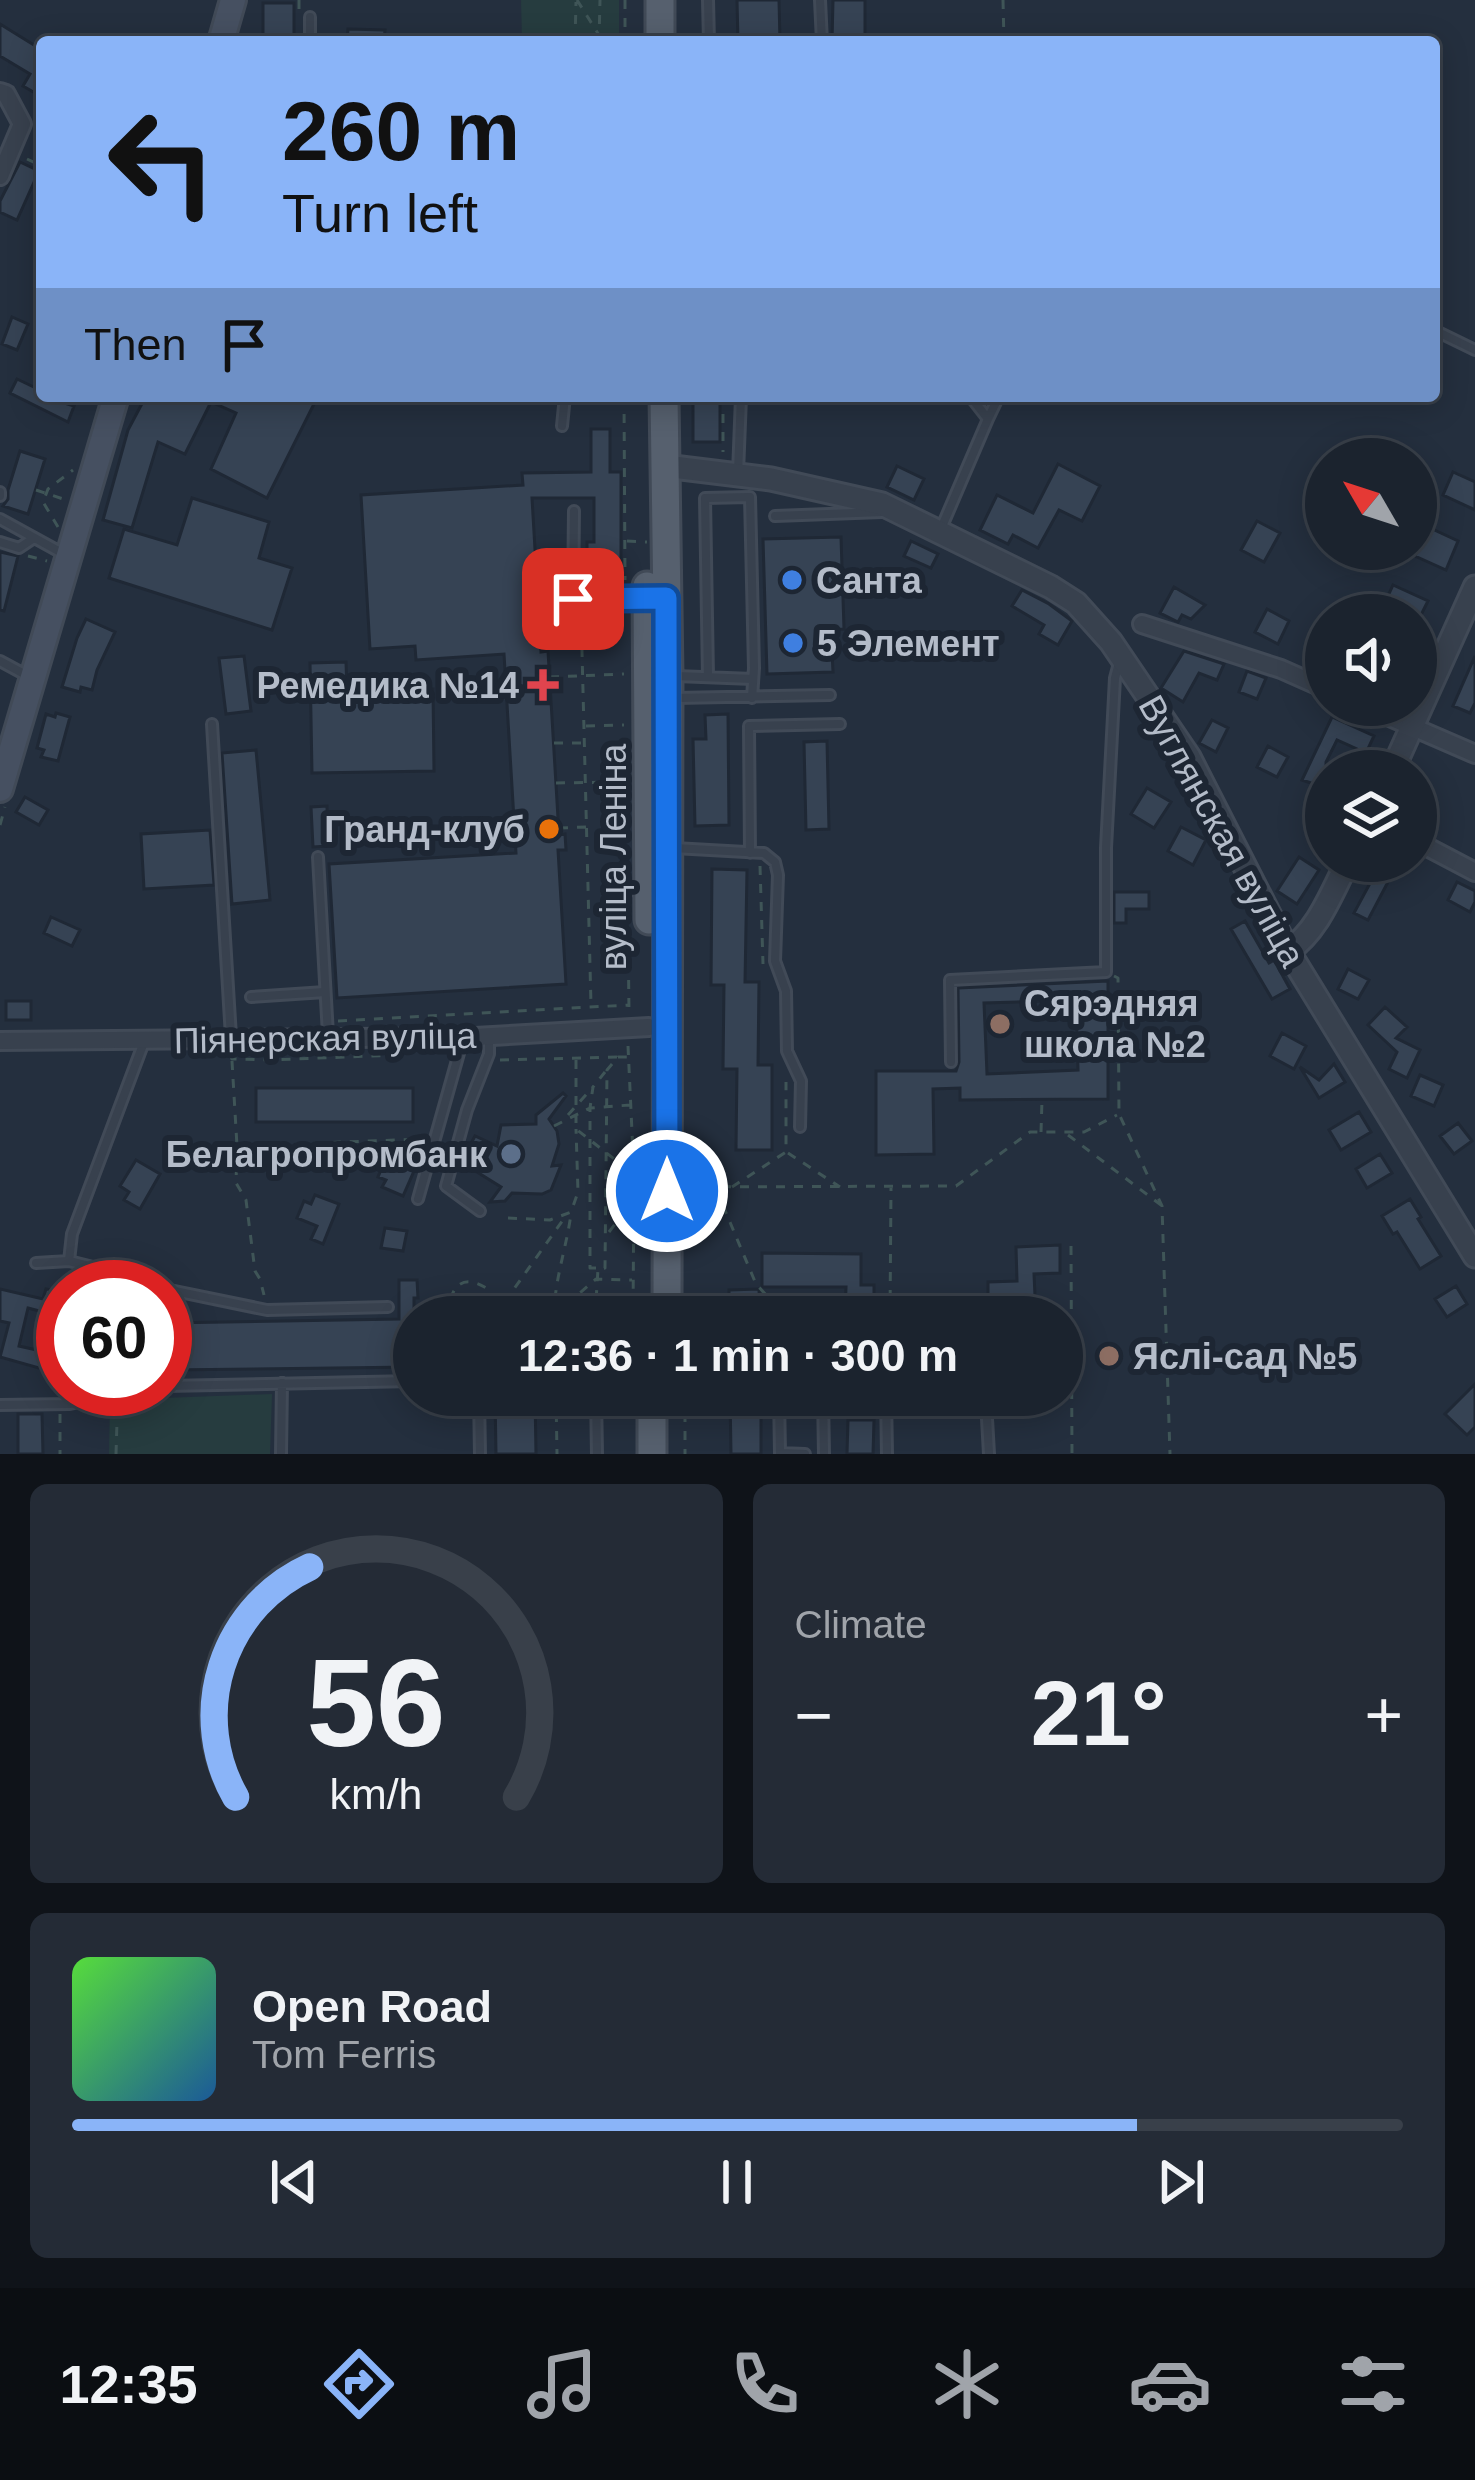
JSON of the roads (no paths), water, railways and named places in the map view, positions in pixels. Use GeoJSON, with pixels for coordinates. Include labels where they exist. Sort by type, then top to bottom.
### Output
{"type":"FeatureCollection","features":[{"type":"Feature","properties":{"kind":"main road"},"geometry":{"type":"LineString","coordinates":[[223,36],[233,0]]}},
{"type":"Feature","properties":{"kind":"main road"},"geometry":{"type":"LineString","coordinates":[[633,36],[644,0]]}},
{"type":"Feature","properties":{"kind":"main road"},"geometry":{"type":"LineString","coordinates":[[660,0],[660,36]]}},
{"type":"Feature","properties":{"kind":"main road"},"geometry":{"type":"LineString","coordinates":[[0,789],[114,402]]}},
{"type":"Feature","properties":{"kind":"main road","name":"вуліца Леніна"},"geometry":{"type":"LineString","coordinates":[[647,402],[656,466]]}},
{"type":"Feature","properties":{"kind":"main road","name":"вуліца Леніна"},"geometry":{"type":"LineString","coordinates":[[651,1296],[661,691],[637,592],[663,402]]}},
{"type":"Feature","properties":{"kind":"main road","name":"вуліца Леніна"},"geometry":{"type":"LineString","coordinates":[[657,1027],[666,1296]]}},
{"type":"Feature","properties":{"kind":"main road"},"geometry":{"type":"LineString","coordinates":[[652,1416],[652,1454]]}},
{"type":"Feature","properties":{"kind":"main road"},"geometry":{"type":"LineString","coordinates":[[667,1416],[667,1454]]}},
{"type":"Feature","properties":{"kind":"street"},"geometry":{"type":"LineString","coordinates":[[0,92],[7,94],[22,124],[0,176]]}},
{"type":"Feature","properties":{"kind":"street","name":"Вуглянская вуліца"},"geometry":{"type":"LineString","coordinates":[[656,466],[730,467],[882,504],[1076,603],[1123,657],[1189,757],[1288,951],[1475,1256]]}},
{"type":"Feature","properties":{"kind":"street"},"geometry":{"type":"LineString","coordinates":[[1402,750],[1475,587]]}},
{"type":"Feature","properties":{"kind":"street"},"geometry":{"type":"LineString","coordinates":[[1142,624],[1305,680]]}},
{"type":"Feature","properties":{"kind":"street"},"geometry":{"type":"LineString","coordinates":[[1408,726],[1475,754]]}},
{"type":"Feature","properties":{"kind":"street"},"geometry":{"type":"LineString","coordinates":[[1437,852],[1475,872]]}},
{"type":"Feature","properties":{"kind":"street"},"geometry":{"type":"LineString","coordinates":[[1288,951],[1311,930],[1337,882]]}},
{"type":"Feature","properties":{"kind":"street","name":"Піянерская вуліца"},"geometry":{"type":"LineString","coordinates":[[0,1042],[228,1043],[328,1029],[464,1037],[489,1045],[657,1027]]}},
{"type":"Feature","properties":{"kind":"lane"},"geometry":{"type":"LineString","coordinates":[[708,0],[709,36]]}},
{"type":"Feature","properties":{"kind":"lane"},"geometry":{"type":"LineString","coordinates":[[820,0],[822,36]]}},
{"type":"Feature","properties":{"kind":"lane"},"geometry":{"type":"LineString","coordinates":[[310,16],[310,36]]}},
{"type":"Feature","properties":{"kind":"lane"},"geometry":{"type":"LineString","coordinates":[[1440,333],[1475,350]]}},
{"type":"Feature","properties":{"kind":"lane"},"geometry":{"type":"LineString","coordinates":[[562,426],[565,402]]}},
{"type":"Feature","properties":{"kind":"lane"},"geometry":{"type":"LineString","coordinates":[[730,467],[740,402]]}},
{"type":"Feature","properties":{"kind":"lane"},"geometry":{"type":"LineString","coordinates":[[975,402],[988,418]]}},
{"type":"Feature","properties":{"kind":"lane"},"geometry":{"type":"LineString","coordinates":[[940,532],[996,402]]}},
{"type":"Feature","properties":{"kind":"lane"},"geometry":{"type":"LineString","coordinates":[[708,677],[704,498],[750,497],[752,698]]}},
{"type":"Feature","properties":{"kind":"lane"},"geometry":{"type":"LineString","coordinates":[[574,511],[573,599],[637,592]]}},
{"type":"Feature","properties":{"kind":"lane"},"geometry":{"type":"LineString","coordinates":[[776,516],[897,512]]}},
{"type":"Feature","properties":{"kind":"lane"},"geometry":{"type":"LineString","coordinates":[[0,519],[69,557]]}},
{"type":"Feature","properties":{"kind":"lane"},"geometry":{"type":"LineString","coordinates":[[0,542],[19,548],[34,538]]}},
{"type":"Feature","properties":{"kind":"lane"},"geometry":{"type":"LineString","coordinates":[[951,1061],[950,980],[1106,972],[1106,848],[1115,677],[1123,657]]}},
{"type":"Feature","properties":{"kind":"lane"},"geometry":{"type":"LineString","coordinates":[[0,661],[33,679]]}},
{"type":"Feature","properties":{"kind":"lane"},"geometry":{"type":"LineString","coordinates":[[661,691],[708,677],[753,679]]}},
{"type":"Feature","properties":{"kind":"lane"},"geometry":{"type":"LineString","coordinates":[[661,691],[752,698],[830,695]]}},
{"type":"Feature","properties":{"kind":"lane"},"geometry":{"type":"LineString","coordinates":[[212,724],[228,1043]]}},
{"type":"Feature","properties":{"kind":"lane"},"geometry":{"type":"LineString","coordinates":[[755,853],[749,726],[840,724]]}},
{"type":"Feature","properties":{"kind":"lane"},"geometry":{"type":"LineString","coordinates":[[658,848],[755,853],[776,862],[776,961],[786,991],[787,1052],[801,1081],[800,1127]]}},
{"type":"Feature","properties":{"kind":"lane"},"geometry":{"type":"LineString","coordinates":[[318,856],[328,1029]]}},
{"type":"Feature","properties":{"kind":"lane"},"geometry":{"type":"LineString","coordinates":[[607,891],[658,890]]}},
{"type":"Feature","properties":{"kind":"lane"},"geometry":{"type":"LineString","coordinates":[[251,997],[326,992]]}},
{"type":"Feature","properties":{"kind":"lane"},"geometry":{"type":"LineString","coordinates":[[418,1199],[464,1037]]}},
{"type":"Feature","properties":{"kind":"lane"},"geometry":{"type":"LineString","coordinates":[[69,1260],[72,1234],[145,1041]]}},
{"type":"Feature","properties":{"kind":"lane"},"geometry":{"type":"LineString","coordinates":[[480,1211],[446,1186],[489,1045]]}},
{"type":"Feature","properties":{"kind":"lane"},"geometry":{"type":"LineString","coordinates":[[192,1294],[267,1310],[388,1307]]}},
{"type":"Feature","properties":{"kind":"lane"},"geometry":{"type":"LineString","coordinates":[[192,1385],[393,1381]]}},
{"type":"Feature","properties":{"kind":"lane"},"geometry":{"type":"LineString","coordinates":[[281,1454],[282,1383]]}},
{"type":"Feature","properties":{"kind":"lane"},"geometry":{"type":"LineString","coordinates":[[0,1405],[36,1404]]}},
{"type":"Feature","properties":{"kind":"lane"},"geometry":{"type":"LineString","coordinates":[[479,1416],[480,1454]]}},
{"type":"Feature","properties":{"kind":"lane"},"geometry":{"type":"LineString","coordinates":[[596,1416],[597,1454]]}},
{"type":"Feature","properties":{"kind":"lane"},"geometry":{"type":"LineString","coordinates":[[779,1416],[780,1453],[805,1454]]}},
{"type":"Feature","properties":{"kind":"lane"},"geometry":{"type":"LineString","coordinates":[[823,1416],[824,1454]]}},
{"type":"Feature","properties":{"kind":"lane"},"geometry":{"type":"LineString","coordinates":[[886,1416],[886,1454]]}},
{"type":"Feature","properties":{"kind":"lane"},"geometry":{"type":"LineString","coordinates":[[987,1416],[989,1454]]}},
{"type":"Feature","properties":{"kind":"place","name":"Санта"},"geometry":{"type":"Point","coordinates":[792,580]}},
{"type":"Feature","properties":{"kind":"place","name":"5 Элемент"},"geometry":{"type":"Point","coordinates":[793,643]}},
{"type":"Feature","properties":{"kind":"place","name":"Ремедика №14"},"geometry":{"type":"Point","coordinates":[543,685]}},
{"type":"Feature","properties":{"kind":"place","name":"Гранд-клуб"},"geometry":{"type":"Point","coordinates":[549,829]}},
{"type":"Feature","properties":{"kind":"place","name":"Сярэдняя школа №2"},"geometry":{"type":"Point","coordinates":[1000,1024]}},
{"type":"Feature","properties":{"kind":"place","name":"Белагропромбанк"},"geometry":{"type":"Point","coordinates":[511,1154]}},
{"type":"Feature","properties":{"kind":"place","name":"Яслі-сад №5"},"geometry":{"type":"Point","coordinates":[1109,1356]}}]}
